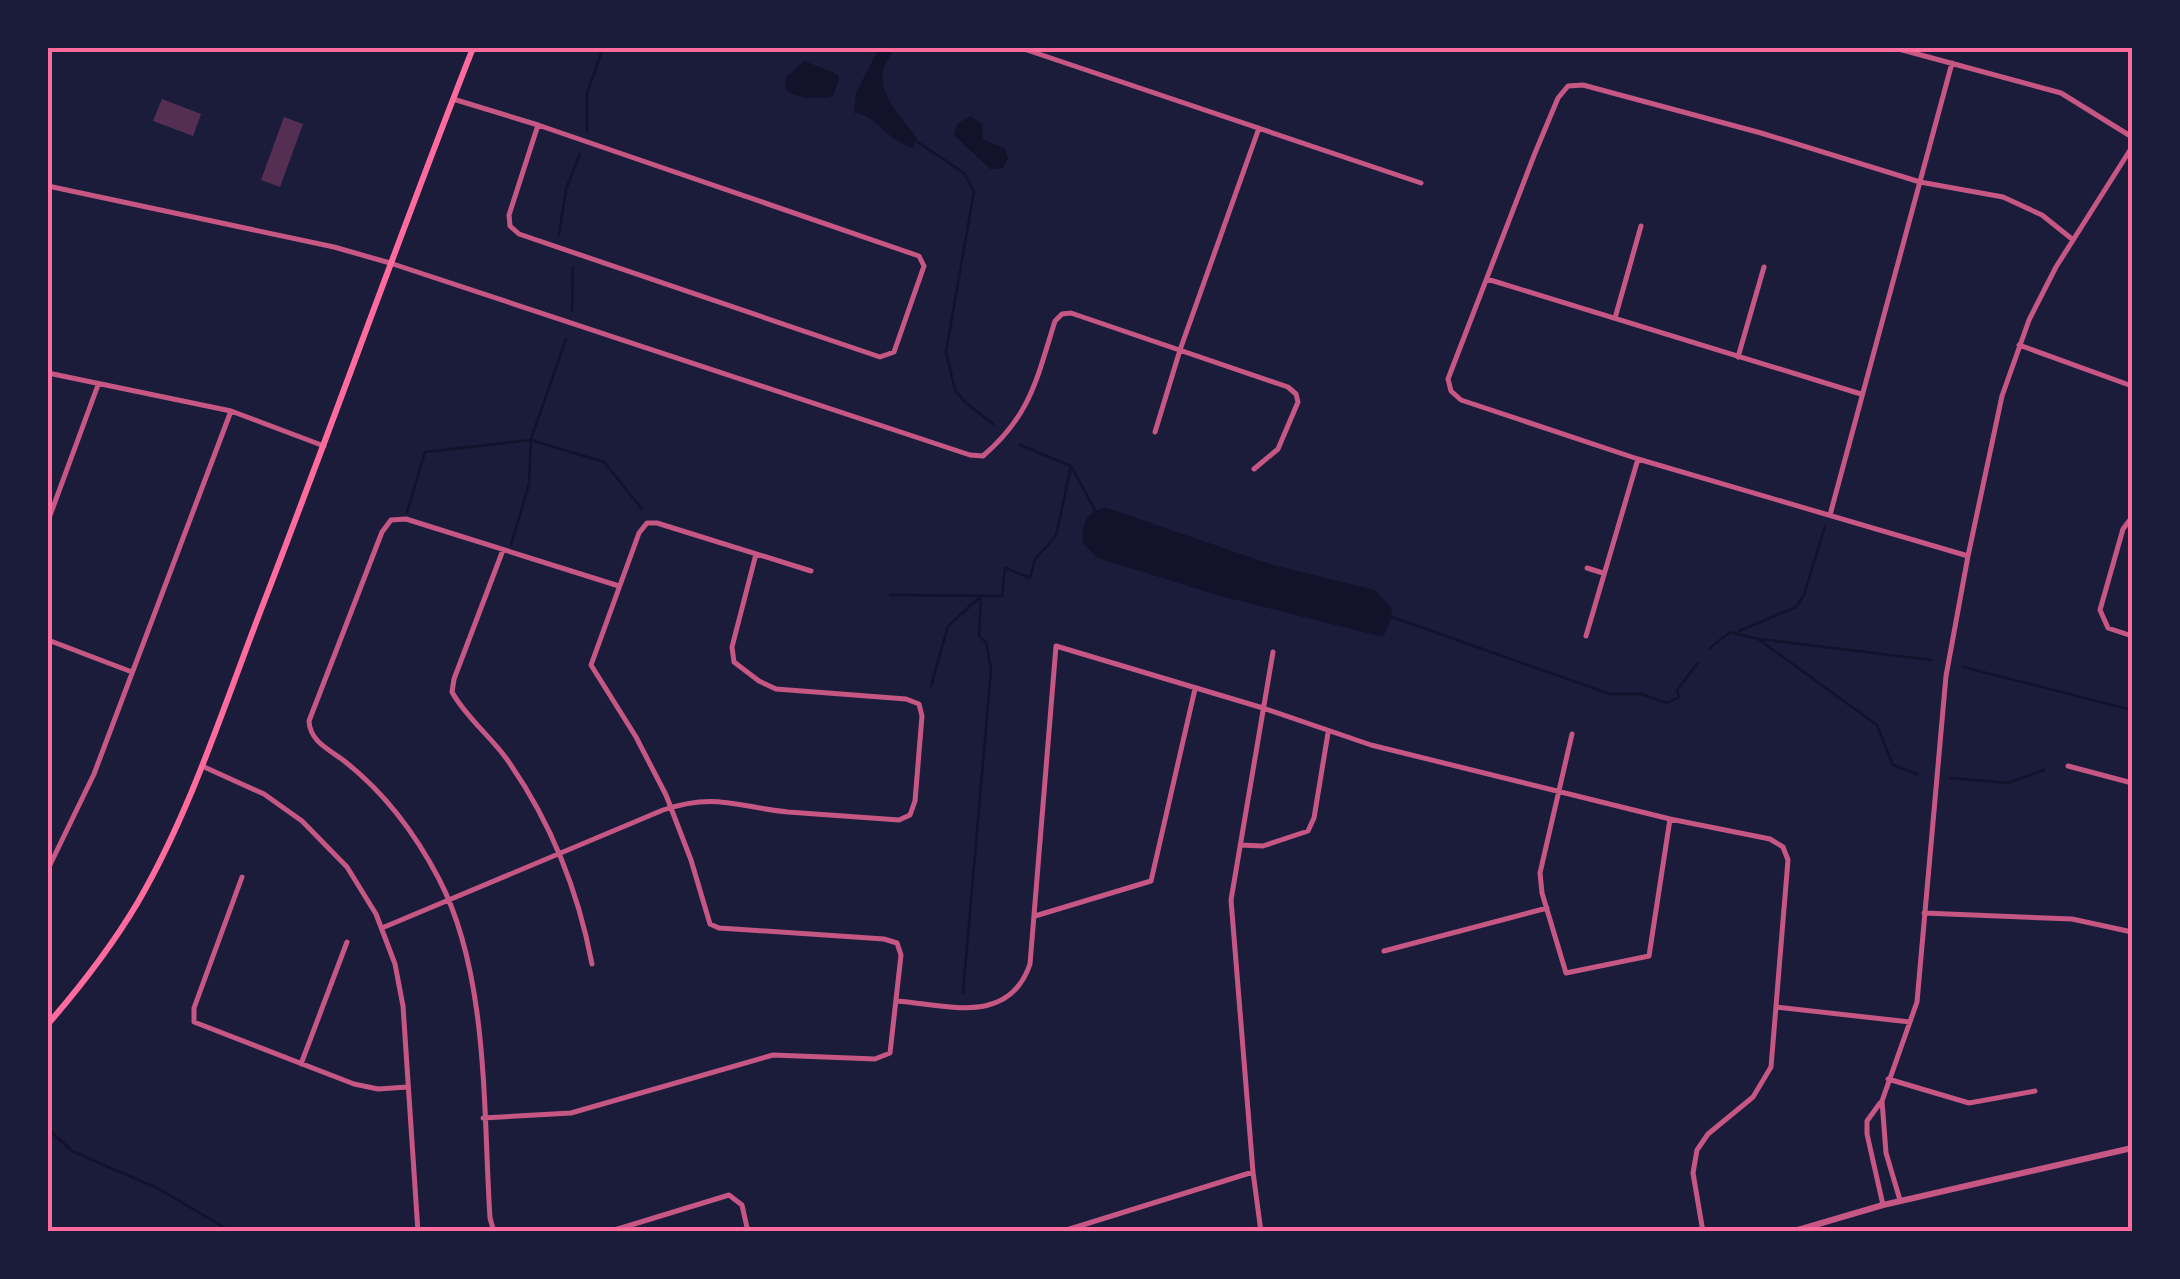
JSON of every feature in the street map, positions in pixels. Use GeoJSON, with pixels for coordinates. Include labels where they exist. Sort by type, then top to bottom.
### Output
{"type":"FeatureCollection","features":[{"type":"Feature","properties":{"kind":"main road"},"geometry":{"type":"LineString","coordinates":[[48,1024],[98,962],[138,903],[184,809],[473,48]]}},
{"type":"Feature","properties":{"kind":"street"},"geometry":{"type":"LineString","coordinates":[[1021,48],[1422,183]]}},
{"type":"Feature","properties":{"kind":"street"},"geometry":{"type":"LineString","coordinates":[[1896,48],[2072,98],[2132,137]]}},
{"type":"Feature","properties":{"kind":"street"},"geometry":{"type":"LineString","coordinates":[[1830,515],[1952,64]]}},
{"type":"Feature","properties":{"kind":"street"},"geometry":{"type":"LineString","coordinates":[[1968,556],[1638,459],[1461,400],[1451,391],[1448,379],[1558,98],[1568,86],[1578,84],[1762,133],[1920,182],[2013,201],[2042,215],[2072,238]]}},
{"type":"Feature","properties":{"kind":"street"},"geometry":{"type":"LineString","coordinates":[[452,100],[538,125],[922,259],[924,266],[896,346],[885,357],[518,234],[510,226],[509,215],[538,125]]}},
{"type":"Feature","properties":{"kind":"street"},"geometry":{"type":"LineString","coordinates":[[1155,432],[1259,128]]}},
{"type":"Feature","properties":{"kind":"street"},"geometry":{"type":"LineString","coordinates":[[1900,1200],[1886,1153],[1882,1101],[1917,1002],[1942,710],[1968,556],[2002,396],[2028,320],[2072,238],[2132,147]]}},
{"type":"Feature","properties":{"kind":"street"},"geometry":{"type":"LineString","coordinates":[[48,186],[334,247],[390,263],[970,455],[983,456],[994,447],[1028,405],[1055,322],[1062,314],[1071,313],[1296,394],[1298,402],[1278,449],[1254,468]]}},
{"type":"Feature","properties":{"kind":"street"},"geometry":{"type":"LineString","coordinates":[[1615,318],[1641,226]]}},
{"type":"Feature","properties":{"kind":"street"},"geometry":{"type":"LineString","coordinates":[[1738,357],[1764,267]]}},
{"type":"Feature","properties":{"kind":"street"},"geometry":{"type":"LineString","coordinates":[[1487,279],[1861,394]]}},
{"type":"Feature","properties":{"kind":"street"},"geometry":{"type":"LineString","coordinates":[[2019,345],[2132,386]]}},
{"type":"Feature","properties":{"kind":"street"},"geometry":{"type":"LineString","coordinates":[[48,373],[231,411],[324,446]]}},
{"type":"Feature","properties":{"kind":"street"},"geometry":{"type":"LineString","coordinates":[[48,521],[98,385]]}},
{"type":"Feature","properties":{"kind":"street"},"geometry":{"type":"LineString","coordinates":[[48,869],[82,802],[231,411]]}},
{"type":"Feature","properties":{"kind":"street"},"geometry":{"type":"LineString","coordinates":[[1586,636],[1638,459]]}},
{"type":"Feature","properties":{"kind":"street"},"geometry":{"type":"LineString","coordinates":[[2132,517],[2123,529],[2100,610],[2104,623],[2114,631],[2132,636]]}},
{"type":"Feature","properties":{"kind":"street"},"geometry":{"type":"LineString","coordinates":[[494,1232],[471,969],[449,900],[419,844],[392,807],[315,739],[309,726],[382,532],[390,520],[406,520],[620,586]]}},
{"type":"Feature","properties":{"kind":"street"},"geometry":{"type":"LineString","coordinates":[[483,1118],[571,1113],[773,1055],[875,1060],[888,1056],[893,1044],[901,955],[897,944],[884,939],[724,929],[710,924],[672,807],[636,737],[592,668],[592,658],[639,533],[647,522],[810,571]]}},
{"type":"Feature","properties":{"kind":"street"},"geometry":{"type":"LineString","coordinates":[[503,550],[452,692],[526,787],[560,853],[577,900],[592,964]]}},
{"type":"Feature","properties":{"kind":"street"},"geometry":{"type":"LineString","coordinates":[[382,928],[672,807],[714,799],[795,812],[899,820],[910,815],[919,750],[919,704],[906,699],[784,691],[766,685],[736,664],[732,647],[756,554]]}},
{"type":"Feature","properties":{"kind":"street"},"geometry":{"type":"LineString","coordinates":[[1587,568],[1604,574]]}},
{"type":"Feature","properties":{"kind":"street"},"geometry":{"type":"LineString","coordinates":[[48,640],[132,672]]}},
{"type":"Feature","properties":{"kind":"street"},"geometry":{"type":"LineString","coordinates":[[897,1001],[990,1006],[1010,997],[1023,985],[1030,964],[1056,646],[1263,708],[1328,732],[1670,820],[1770,839],[1784,847],[1788,860],[1768,1078],[1754,1097],[1708,1134],[1696,1150],[1693,1173],[1703,1232]]}},
{"type":"Feature","properties":{"kind":"street"},"geometry":{"type":"LineString","coordinates":[[1262,1232],[1253,1172],[1231,900],[1272,652]]}},
{"type":"Feature","properties":{"kind":"street"},"geometry":{"type":"LineString","coordinates":[[1034,916],[1151,880],[1194,690]]}},
{"type":"Feature","properties":{"kind":"street"},"geometry":{"type":"LineString","coordinates":[[1240,845],[1256,848],[1308,831],[1314,818],[1328,732]]}},
{"type":"Feature","properties":{"kind":"street"},"geometry":{"type":"LineString","coordinates":[[1572,734],[1540,873],[1546,908],[1566,972],[1650,956],[1670,820]]}},
{"type":"Feature","properties":{"kind":"street"},"geometry":{"type":"LineString","coordinates":[[201,766],[264,794],[302,820],[347,867],[382,928],[401,993],[418,1232]]}},
{"type":"Feature","properties":{"kind":"street"},"geometry":{"type":"LineString","coordinates":[[2068,766],[2132,783]]}},
{"type":"Feature","properties":{"kind":"street"},"geometry":{"type":"LineString","coordinates":[[242,877],[192,1012],[193,1020],[199,1026],[365,1087],[408,1087]]}},
{"type":"Feature","properties":{"kind":"street"},"geometry":{"type":"LineString","coordinates":[[1384,951],[1546,908]]}},
{"type":"Feature","properties":{"kind":"street"},"geometry":{"type":"LineString","coordinates":[[1924,912],[2072,918],[2132,932]]}},
{"type":"Feature","properties":{"kind":"street"},"geometry":{"type":"LineString","coordinates":[[301,1064],[346,942]]}},
{"type":"Feature","properties":{"kind":"street"},"geometry":{"type":"LineString","coordinates":[[1776,1007],[1910,1022]]}},
{"type":"Feature","properties":{"kind":"street"},"geometry":{"type":"LineString","coordinates":[[1888,1079],[1969,1103],[2035,1091]]}},
{"type":"Feature","properties":{"kind":"street"},"geometry":{"type":"LineString","coordinates":[[1882,1101],[1867,1120],[1867,1134],[1883,1205]]}},
{"type":"Feature","properties":{"kind":"street"},"geometry":{"type":"LineString","coordinates":[[1790,1232],[1900,1200],[2132,1148]]}},
{"type":"Feature","properties":{"kind":"street"},"geometry":{"type":"LineString","coordinates":[[1060,1232],[1253,1172]]}},
{"type":"Feature","properties":{"kind":"street"},"geometry":{"type":"LineString","coordinates":[[608,1232],[725,1195],[742,1205],[748,1232]]}},
{"type":"Feature","properties":{"kind":"shaded area"},"geometry":{"type":"Polygon","coordinates":[[[879,48],[888,48],[892,53],[885,65],[884,87],[894,109],[917,138],[913,148],[897,141],[869,118],[854,113],[856,93],[879,48]]]}},
{"type":"Feature","properties":{"kind":"shaded area"},"geometry":{"type":"Polygon","coordinates":[[[804,61],[837,74],[833,96],[808,98],[785,89],[786,77],[804,61]]]}},
{"type":"Feature","properties":{"kind":"shaded area"},"geometry":{"type":"Polygon","coordinates":[[[970,116],[982,124],[983,139],[1005,149],[1008,158],[1003,168],[990,169],[954,135],[957,124],[970,116]]]}},
{"type":"Feature","properties":{"kind":"shaded area"},"geometry":{"type":"Polygon","coordinates":[[[1107,508],[1273,565],[1375,590],[1391,608],[1392,617],[1384,635],[1379,636],[1217,595],[1098,558],[1083,543],[1083,529],[1090,515],[1107,508]]]}},
{"type":"Feature","properties":{"kind":"building"},"geometry":{"type":"Polygon","coordinates":[[[162,99],[201,114],[193,136],[153,121],[162,99]]]}},
{"type":"Feature","properties":{"kind":"building"},"geometry":{"type":"Polygon","coordinates":[[[284,117],[303,124],[280,187],[261,180],[284,117]]]}},
{"type":"Feature","properties":{"kind":"waterway"},"geometry":{"type":"LineString","coordinates":[[587,131],[587,93],[603,48]]}},
{"type":"Feature","properties":{"kind":"waterway"},"geometry":{"type":"LineString","coordinates":[[916,141],[964,173],[974,191],[946,352],[955,390],[993,424]]}},
{"type":"Feature","properties":{"kind":"waterway"},"geometry":{"type":"LineString","coordinates":[[559,235],[566,189],[580,154]]}},
{"type":"Feature","properties":{"kind":"waterway"},"geometry":{"type":"LineString","coordinates":[[572,311],[573,267]]}},
{"type":"Feature","properties":{"kind":"waterway"},"geometry":{"type":"LineString","coordinates":[[511,545],[529,484],[531,439],[566,339]]}},
{"type":"Feature","properties":{"kind":"waterway"},"geometry":{"type":"LineString","coordinates":[[407,512],[425,452],[531,440],[604,462],[642,509]]}},
{"type":"Feature","properties":{"kind":"waterway"},"geometry":{"type":"LineString","coordinates":[[890,595],[1002,596],[1005,568],[1030,578],[1035,559],[1056,536],[1071,466],[1020,445]]}},
{"type":"Feature","properties":{"kind":"waterway"},"geometry":{"type":"LineString","coordinates":[[1071,466],[1096,512]]}},
{"type":"Feature","properties":{"kind":"waterway"},"geometry":{"type":"LineString","coordinates":[[1739,631],[1796,607],[1804,595],[1825,526]]}},
{"type":"Feature","properties":{"kind":"waterway"},"geometry":{"type":"LineString","coordinates":[[963,993],[991,670],[986,642],[979,636],[981,596]]}},
{"type":"Feature","properties":{"kind":"waterway"},"geometry":{"type":"LineString","coordinates":[[931,686],[948,626],[979,598]]}},
{"type":"Feature","properties":{"kind":"waterway"},"geometry":{"type":"LineString","coordinates":[[1392,617],[1610,694],[1641,694],[1667,703],[1679,697],[1677,690],[1698,663]]}},
{"type":"Feature","properties":{"kind":"waterway"},"geometry":{"type":"LineString","coordinates":[[1710,648],[1730,632],[1758,639],[1877,725],[1893,765],[1917,774]]}},
{"type":"Feature","properties":{"kind":"waterway"},"geometry":{"type":"LineString","coordinates":[[1759,639],[1931,660]]}},
{"type":"Feature","properties":{"kind":"waterway"},"geometry":{"type":"LineString","coordinates":[[1963,667],[2132,710]]}},
{"type":"Feature","properties":{"kind":"waterway"},"geometry":{"type":"LineString","coordinates":[[1950,778],[2008,783],[2044,770]]}},
{"type":"Feature","properties":{"kind":"waterway"},"geometry":{"type":"LineString","coordinates":[[48,1129],[72,1151],[159,1189],[232,1232]]}}]}
